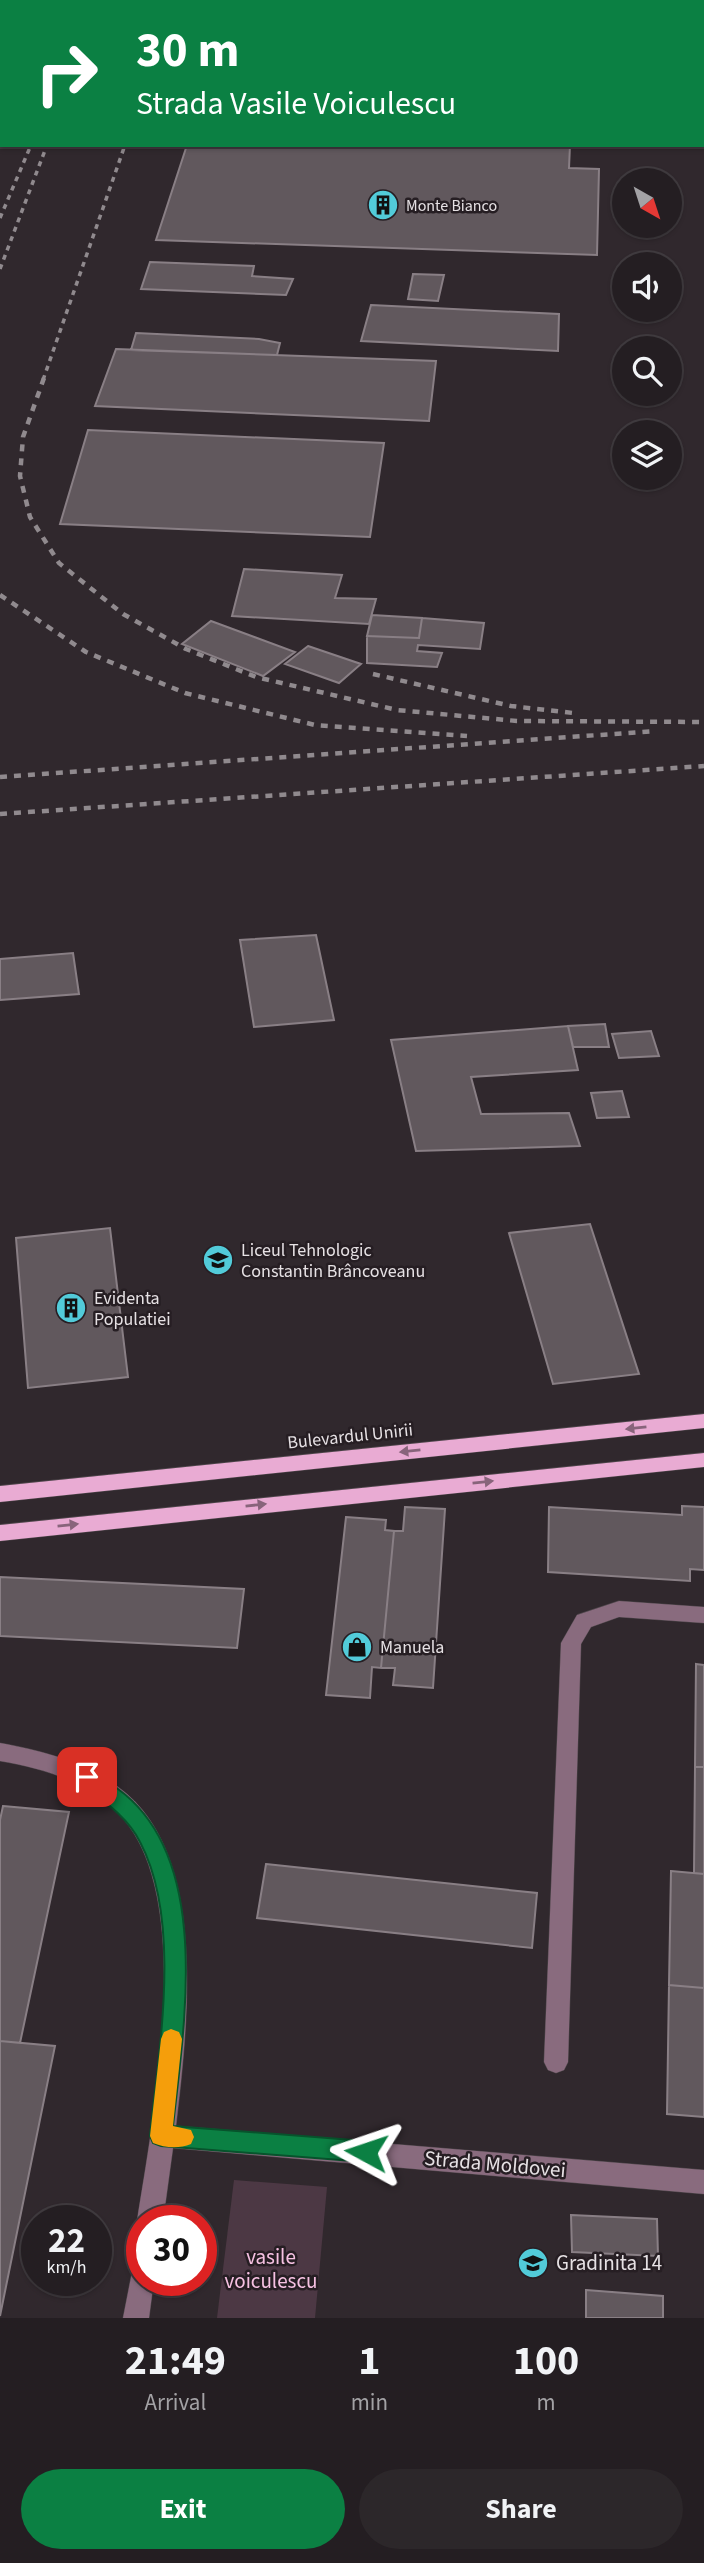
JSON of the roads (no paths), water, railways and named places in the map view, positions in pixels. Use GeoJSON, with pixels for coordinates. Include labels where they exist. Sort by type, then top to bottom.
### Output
{"type":"FeatureCollection","features":[{"type":"Feature","properties":{"kind":"main road","name":"Bulevardul Unirii"},"geometry":{"type":"LineString","coordinates":[[0,1494],[704,1421]]}},
{"type":"Feature","properties":{"kind":"main road"},"geometry":{"type":"LineString","coordinates":[[0,1533],[704,1460]]}},
{"type":"Feature","properties":{"kind":"street"},"geometry":{"type":"LineString","coordinates":[[556,2062],[571,1643],[584,1621],[619,1609],[704,1615]]}},
{"type":"Feature","properties":{"kind":"street"},"geometry":{"type":"LineString","coordinates":[[0,1752],[29,1756],[87,1777],[123,1804],[148,1835],[167,1881],[175,1939],[172,2036],[152,2205]]}},
{"type":"Feature","properties":{"kind":"street","name":"Strada Moldovei"},"geometry":{"type":"LineString","coordinates":[[161,2136],[229,2139],[704,2182]]}},
{"type":"Feature","properties":{"kind":"street"},"geometry":{"type":"LineString","coordinates":[[136,2318],[139,2296]]}},
{"type":"Feature","properties":{"kind":"railway"},"geometry":{"type":"LineString","coordinates":[[0,218],[30,147]]}},
{"type":"Feature","properties":{"kind":"railway"},"geometry":{"type":"LineString","coordinates":[[0,269],[46,147]]}},
{"type":"Feature","properties":{"kind":"railway"},"geometry":{"type":"LineString","coordinates":[[43,380],[124,147]]}},
{"type":"Feature","properties":{"kind":"railway"},"geometry":{"type":"LineString","coordinates":[[44,378],[23,437],[20,476],[30,517],[59,563],[123,614],[186,649],[256,677],[397,710],[517,721],[704,722]]}},
{"type":"Feature","properties":{"kind":"railway"},"geometry":{"type":"LineString","coordinates":[[0,595],[86,652],[185,693],[315,725],[467,736]]}},
{"type":"Feature","properties":{"kind":"railway"},"geometry":{"type":"LineString","coordinates":[[373,674],[511,706],[573,713]]}},
{"type":"Feature","properties":{"kind":"railway"},"geometry":{"type":"LineString","coordinates":[[0,777],[656,731]]}},
{"type":"Feature","properties":{"kind":"railway"},"geometry":{"type":"LineString","coordinates":[[0,814],[704,766]]}},
{"type":"Feature","properties":{"kind":"place","name":"Monte Bianco"},"geometry":{"type":"Point","coordinates":[383,205]}},
{"type":"Feature","properties":{"kind":"place","name":"Liceul Tehnologic Constantin Brâncoveanu"},"geometry":{"type":"Point","coordinates":[218,1260]}},
{"type":"Feature","properties":{"kind":"place","name":"Evidenta Populatiei"},"geometry":{"type":"Point","coordinates":[71,1308]}},
{"type":"Feature","properties":{"kind":"place","name":"Manuela"},"geometry":{"type":"Point","coordinates":[357,1647]}},
{"type":"Feature","properties":{"kind":"place","name":"Gradinita 14"},"geometry":{"type":"Point","coordinates":[533,2263]}},
{"type":"Feature","properties":{"kind":"park label","name":"vasile voiculescu"},"geometry":{"type":"Point","coordinates":[271,2269]}}]}
